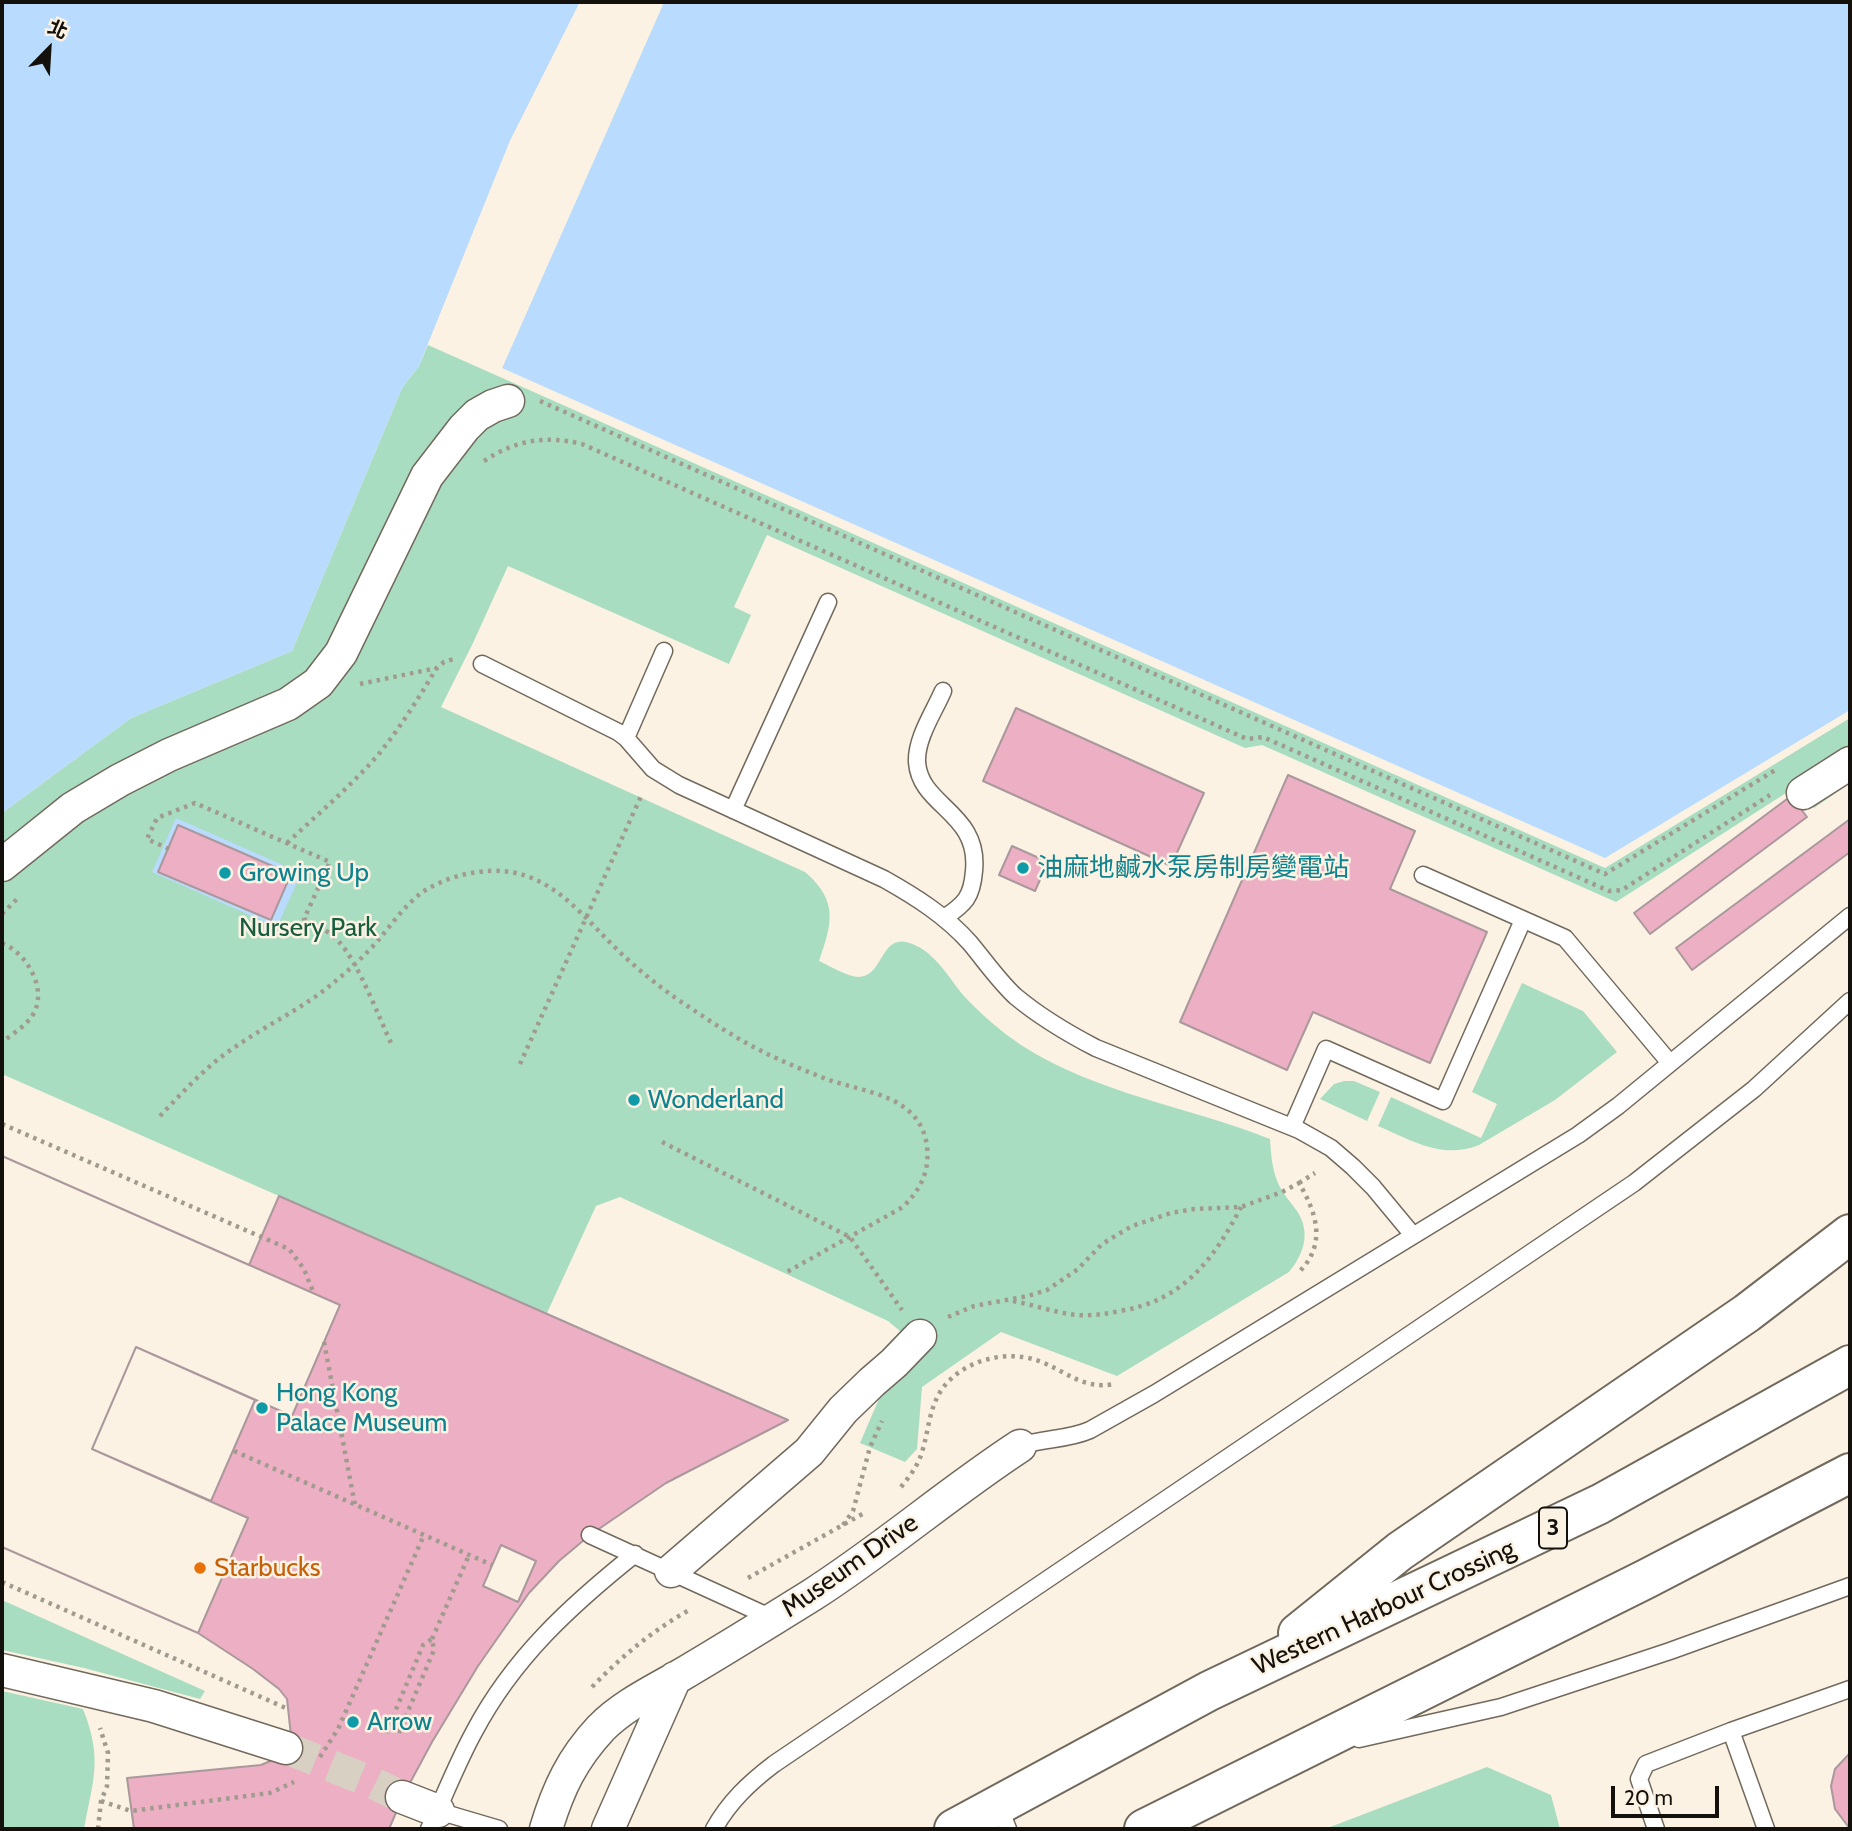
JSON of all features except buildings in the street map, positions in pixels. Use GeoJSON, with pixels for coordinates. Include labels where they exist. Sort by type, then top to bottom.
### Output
{"type":"FeatureCollection","features":[{"type":"Feature","properties":{"kind":"highway"},"geometry":{"type":"LineString","coordinates":[[1247,1674],[1401,1551],[1747,1313],[1850,1234]]}},
{"type":"Feature","properties":{"kind":"highway","name":"Western Harbour Crossing"},"geometry":{"type":"LineString","coordinates":[[954,1829],[1004,1818],[1209,1691],[1601,1504],[1850,1365]]}},
{"type":"Feature","properties":{"kind":"highway"},"geometry":{"type":"LineString","coordinates":[[1143,1829],[1646,1579],[1850,1473]]}},
{"type":"Feature","properties":{"kind":"street"},"geometry":{"type":"LineString","coordinates":[[2,865],[73,808],[120,780],[301,696],[318,683],[341,653],[427,476],[477,415],[508,401]]}},
{"type":"Feature","properties":{"kind":"street"},"geometry":{"type":"LineString","coordinates":[[1812,788],[1850,762]]}},
{"type":"Feature","properties":{"kind":"street"},"geometry":{"type":"LineString","coordinates":[[671,1571],[809,1452],[843,1410],[920,1336]]}},
{"type":"Feature","properties":{"kind":"street","name":"Museum Drive"},"geometry":{"type":"LineString","coordinates":[[546,1829],[554,1802],[570,1766],[602,1727],[635,1700],[774,1619],[847,1572],[962,1485],[1020,1446]]}},
{"type":"Feature","properties":{"kind":"street"},"geometry":{"type":"LineString","coordinates":[[2,1670],[79,1687],[178,1714],[286,1748]]}},
{"type":"Feature","properties":{"kind":"street"},"geometry":{"type":"LineString","coordinates":[[608,1829],[676,1678]]}},
{"type":"Feature","properties":{"kind":"street"},"geometry":{"type":"LineString","coordinates":[[402,1797],[433,1820]]}},
{"type":"Feature","properties":{"kind":"lane"},"geometry":{"type":"LineString","coordinates":[[733,810],[828,602]]}},
{"type":"Feature","properties":{"kind":"lane"},"geometry":{"type":"LineString","coordinates":[[626,738],[664,651]]}},
{"type":"Feature","properties":{"kind":"lane"},"geometry":{"type":"LineString","coordinates":[[482,664],[626,738],[653,769],[672,782],[884,879],[916,897],[944,918],[969,942],[1013,994],[1066,1033],[1096,1048],[1292,1127],[1331,1149],[1373,1187],[1412,1234]]}},
{"type":"Feature","properties":{"kind":"lane"},"geometry":{"type":"LineString","coordinates":[[943,691],[918,750],[920,774],[926,785],[966,829],[976,858],[973,886],[967,899],[962,906],[944,918]]}},
{"type":"Feature","properties":{"kind":"lane"},"geometry":{"type":"LineString","coordinates":[[1423,876],[1565,938],[1670,1063]]}},
{"type":"Feature","properties":{"kind":"lane"},"geometry":{"type":"LineString","coordinates":[[1020,1446],[1090,1430],[1154,1394],[1578,1135],[1618,1106],[1850,915]]}},
{"type":"Feature","properties":{"kind":"lane"},"geometry":{"type":"LineString","coordinates":[[1292,1127],[1326,1049],[1443,1101],[1523,920]]}},
{"type":"Feature","properties":{"kind":"lane"},"geometry":{"type":"LineString","coordinates":[[714,1829],[730,1803],[751,1782],[774,1765],[1634,1183],[1754,1089],[1850,1000]]}},
{"type":"Feature","properties":{"kind":"lane"},"geometry":{"type":"LineString","coordinates":[[590,1535],[774,1619]]}},
{"type":"Feature","properties":{"kind":"lane"},"geometry":{"type":"LineString","coordinates":[[499,1829],[433,1820],[473,1732],[507,1678],[565,1612],[635,1554]]}},
{"type":"Feature","properties":{"kind":"lane"},"geometry":{"type":"LineString","coordinates":[[1295,1753],[1501,1707],[1670,1651],[1850,1586]]}},
{"type":"Feature","properties":{"kind":"lane"},"geometry":{"type":"LineString","coordinates":[[1656,1829],[1639,1779],[1646,1764],[1850,1689]]}},
{"type":"Feature","properties":{"kind":"lane"},"geometry":{"type":"LineString","coordinates":[[1731,1731],[1766,1829]]}},
{"type":"Feature","properties":{"kind":"path"},"geometry":{"type":"LineString","coordinates":[[508,401],[539,401],[1605,874],[1780,767]]}},
{"type":"Feature","properties":{"kind":"path"},"geometry":{"type":"LineString","coordinates":[[476,469],[501,450],[520,442],[541,438],[582,444],[1247,739],[1263,737],[1609,891],[1622,890],[1799,776],[1812,788]]}},
{"type":"Feature","properties":{"kind":"path"},"geometry":{"type":"LineString","coordinates":[[301,696],[438,668],[454,658],[464,657],[482,664]]}},
{"type":"Feature","properties":{"kind":"path"},"geometry":{"type":"LineString","coordinates":[[287,843],[358,777],[378,754],[399,728],[438,668]]}},
{"type":"Feature","properties":{"kind":"path"},"geometry":{"type":"LineString","coordinates":[[359,690],[368,677]]}},
{"type":"Feature","properties":{"kind":"path"},"geometry":{"type":"LineString","coordinates":[[520,1064],[653,769]]}},
{"type":"Feature","properties":{"kind":"path"},"geometry":{"type":"LineString","coordinates":[[169,849],[147,839],[157,818],[195,803],[330,862],[304,919],[322,928],[341,944],[393,1045]]}},
{"type":"Feature","properties":{"kind":"path"},"geometry":{"type":"LineString","coordinates":[[160,1116],[211,1064],[237,1045],[297,1010],[354,965],[402,911],[424,891],[450,878],[480,871],[509,872],[538,880],[564,895],[626,958],[663,989],[722,1029],[775,1057],[830,1080],[887,1096],[904,1106],[917,1120],[926,1138],[928,1157],[925,1176],[917,1193],[903,1207],[785,1273]]}},
{"type":"Feature","properties":{"kind":"path"},"geometry":{"type":"LineString","coordinates":[[2,914],[22,894]]}},
{"type":"Feature","properties":{"kind":"path"},"geometry":{"type":"LineString","coordinates":[[2,943],[18,951],[28,963],[35,976],[37,991],[36,1006],[30,1020],[2,1042]]}},
{"type":"Feature","properties":{"kind":"path"},"geometry":{"type":"LineString","coordinates":[[2,1124],[289,1249],[304,1269],[314,1294]]}},
{"type":"Feature","properties":{"kind":"path"},"geometry":{"type":"LineString","coordinates":[[662,1142],[850,1237],[920,1336],[939,1321],[957,1312],[1047,1290],[1063,1281],[1102,1244],[1132,1226],[1171,1213],[1241,1207],[1282,1192]]}},
{"type":"Feature","properties":{"kind":"path"},"geometry":{"type":"LineString","coordinates":[[1299,1183],[1315,1173]]}},
{"type":"Feature","properties":{"kind":"path"},"geometry":{"type":"LineString","coordinates":[[1009,1300],[1075,1315],[1096,1315],[1159,1301],[1177,1290],[1207,1261],[1241,1207]]}},
{"type":"Feature","properties":{"kind":"path"},"geometry":{"type":"LineString","coordinates":[[324,1342],[355,1504]]}},
{"type":"Feature","properties":{"kind":"path"},"geometry":{"type":"LineString","coordinates":[[843,1525],[853,1510],[870,1447],[886,1412]]}},
{"type":"Feature","properties":{"kind":"path"},"geometry":{"type":"LineString","coordinates":[[234,1451],[492,1565]]}},
{"type":"Feature","properties":{"kind":"path"},"geometry":{"type":"LineString","coordinates":[[319,1760],[338,1730],[424,1535]]}},
{"type":"Feature","properties":{"kind":"path"},"geometry":{"type":"LineString","coordinates":[[386,1732],[423,1645],[432,1639],[468,1555]]}},
{"type":"Feature","properties":{"kind":"path"},"geometry":{"type":"LineString","coordinates":[[2,1582],[288,1709]]}},
{"type":"Feature","properties":{"kind":"path"},"geometry":{"type":"LineString","coordinates":[[397,1737],[434,1650],[432,1639]]}},
{"type":"Feature","properties":{"kind":"path"},"geometry":{"type":"LineString","coordinates":[[79,1687],[99,1722],[108,1753],[107,1786],[101,1801],[97,1829]]}},
{"type":"Feature","properties":{"kind":"path"},"geometry":{"type":"LineString","coordinates":[[101,1801],[131,1811],[270,1793],[288,1787],[298,1780]]}},
{"type":"Feature","properties":{"kind":"green space","name":"Nursery Park"},"geometry":{"type":"Polygon","coordinates":[[[428,345],[1605,868],[1850,718],[1850,783],[1814,808],[1797,786],[1616,902],[1262,745],[1245,748],[767,535],[734,607],[751,615],[729,664],[508,566],[441,707],[805,872],[823,893],[830,914],[819,961],[858,977],[872,971],[891,945],[906,942],[932,957],[964,996],[991,1022],[1021,1045],[1050,1062],[1111,1088],[1270,1139],[1276,1178],[1297,1211],[1305,1235],[1299,1258],[1289,1272],[1117,1376],[1001,1332],[922,1387],[917,1449],[905,1462],[860,1443],[906,1336],[888,1321],[620,1197],[596,1206],[547,1313],[788,1420],[664,1484],[605,1522],[554,1567],[536,1561],[329,1218],[2,1074],[2,813],[131,718],[292,651],[402,388],[419,366],[428,345]]]}},
{"type":"Feature","properties":{"kind":"green space"},"geometry":{"type":"Polygon","coordinates":[[[1522,983],[1583,1011],[1617,1052],[1555,1100],[1479,1145],[1465,1149],[1439,1149],[1378,1126],[1391,1097],[1481,1138],[1497,1104],[1472,1092],[1522,983]]]}},
{"type":"Feature","properties":{"kind":"green space"},"geometry":{"type":"Polygon","coordinates":[[[1354,1081],[1380,1092],[1367,1121],[1320,1099],[1334,1084],[1354,1081]]]}},
{"type":"Feature","properties":{"kind":"green space"},"geometry":{"type":"Polygon","coordinates":[[[2,1600],[205,1691],[200,1699],[84,1668],[2,1650],[2,1600]]]}},
{"type":"Feature","properties":{"kind":"green space"},"geometry":{"type":"Polygon","coordinates":[[[2,1691],[83,1709],[93,1742],[94,1756],[93,1783],[84,1829],[2,1829],[2,1691]]]}},
{"type":"Feature","properties":{"kind":"green space"},"geometry":{"type":"Polygon","coordinates":[[[1487,1767],[1551,1795],[1560,1829],[1325,1829],[1487,1767]]]}},
{"type":"Feature","properties":{"kind":"water"},"geometry":{"type":"Polygon","coordinates":[[[2,2],[580,2],[510,141],[419,366],[402,388],[292,651],[131,718],[2,813],[2,2]]]}},
{"type":"Feature","properties":{"kind":"water"},"geometry":{"type":"Polygon","coordinates":[[[664,2],[1850,2],[1850,710],[1605,858],[502,368],[664,2]]]}},
{"type":"Feature","properties":{"kind":"water"},"geometry":{"type":"Polygon","coordinates":[[[176,818],[301,873],[277,927],[152,872],[176,818]],[[159,872],[270,920],[290,874],[159,872]]]}},
{"type":"Feature","properties":{"kind":"pier"},"geometry":{"type":"Polygon","coordinates":[[[580,2],[584,2],[513,142],[435,338],[431,337],[510,141],[580,2]]]}},
{"type":"Feature","properties":{"kind":"pier"},"geometry":{"type":"Polygon","coordinates":[[[661,2],[664,2],[502,368],[499,366],[661,2]]]}},
{"type":"Feature","properties":{"kind":"tunnel"},"geometry":{"type":"LineString","coordinates":[[286,1748],[402,1797]]}},
{"type":"Feature","properties":{"kind":"place","name":"油麻地鹹水泵房制房變電站"},"geometry":{"type":"Point","coordinates":[1023,868]}},
{"type":"Feature","properties":{"kind":"place","name":"Growing Up"},"geometry":{"type":"Point","coordinates":[225,873]}},
{"type":"Feature","properties":{"kind":"place","name":"Wonderland"},"geometry":{"type":"Point","coordinates":[634,1100]}},
{"type":"Feature","properties":{"kind":"place","name":"Hong Kong Palace Museum"},"geometry":{"type":"Point","coordinates":[262,1408]}},
{"type":"Feature","properties":{"kind":"place","name":"Starbucks"},"geometry":{"type":"Point","coordinates":[200,1568]}},
{"type":"Feature","properties":{"kind":"place","name":"Arrow"},"geometry":{"type":"Point","coordinates":[353,1722]}}]}
